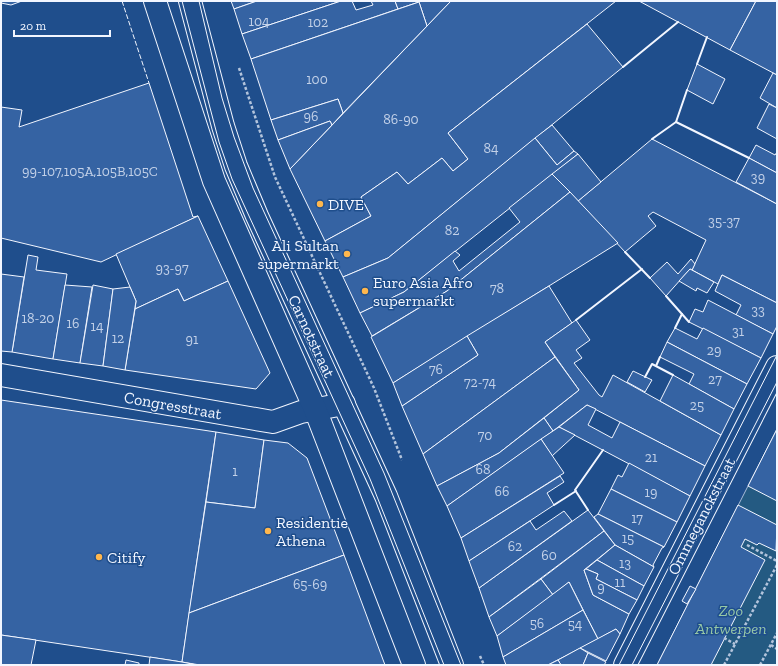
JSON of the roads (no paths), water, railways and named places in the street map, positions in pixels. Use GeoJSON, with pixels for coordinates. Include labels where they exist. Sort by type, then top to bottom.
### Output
{"type":"FeatureCollection","features":[{"type":"Feature","properties":{"kind":"main road","name":"Carnotstraat"},"geometry":{"type":"LineString","coordinates":[[155,1],[214,181],[315,409],[414,665]]}},
{"type":"Feature","properties":{"kind":"main road","name":"Carnotstraat"},"geometry":{"type":"LineString","coordinates":[[190,1],[223,126],[236,166],[257,216],[386,496],[452,665]]}},
{"type":"Feature","properties":{"kind":"main road","name":"Ommeganckstraat"},"geometry":{"type":"LineString","coordinates":[[625,665],[777,367]]}},
{"type":"Feature","properties":{"kind":"main road","name":"Congresstraat"},"geometry":{"type":"LineString","coordinates":[[1,375],[273,422],[315,409],[344,404]]}},
{"type":"Feature","properties":{"kind":"tram line"},"geometry":{"type":"LineString","coordinates":[[182,1],[219,142],[232,179],[370,479],[444,665]]}},
{"type":"Feature","properties":{"kind":"tram line"},"geometry":{"type":"LineString","coordinates":[[199,1],[222,98],[234,137],[253,188],[384,473],[461,665]]}},
{"type":"Feature","properties":{"kind":"tram line"},"geometry":{"type":"LineString","coordinates":[[619,665],[777,355]]}},
{"type":"Feature","properties":{"kind":"tram line"},"geometry":{"type":"LineString","coordinates":[[632,665],[777,382]]}},
{"type":"Feature","properties":{"kind":"place","name":"DIVE"},"geometry":{"type":"Point","coordinates":[320,204]}},
{"type":"Feature","properties":{"kind":"place","name":"Ali Sultan supermarkt"},"geometry":{"type":"Point","coordinates":[347,254]}},
{"type":"Feature","properties":{"kind":"place","name":"Euro Asia Afro supermarkt"},"geometry":{"type":"Point","coordinates":[365,291]}},
{"type":"Feature","properties":{"kind":"place","name":"Residentie Athena"},"geometry":{"type":"Point","coordinates":[268,531]}},
{"type":"Feature","properties":{"kind":"place","name":"Citify"},"geometry":{"type":"Point","coordinates":[99,557]}},
{"type":"Feature","properties":{"kind":"park label","name":"Zoo Antwerpen"},"geometry":{"type":"Point","coordinates":[731,619]}}]}
